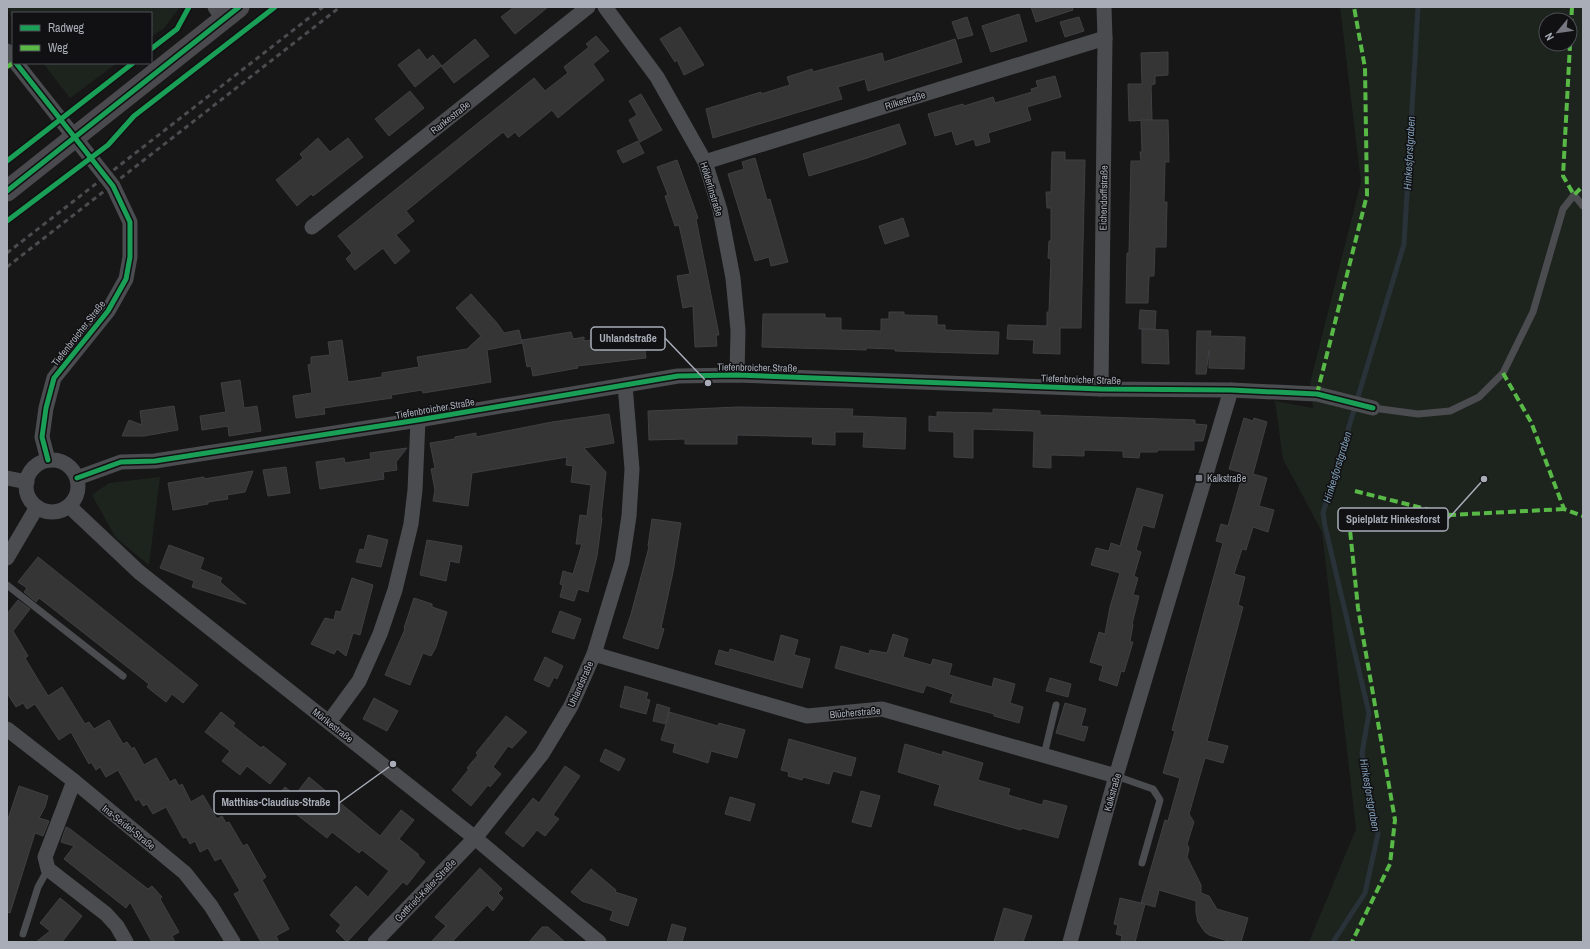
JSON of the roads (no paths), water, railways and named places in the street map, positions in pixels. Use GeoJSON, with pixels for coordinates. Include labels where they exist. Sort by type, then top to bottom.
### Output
{"type":"FeatureCollection","features":[{"type":"Feature","properties":{"kind":"main road"},"geometry":{"type":"LineString","coordinates":[[7,191],[226,11]]}},
{"type":"Feature","properties":{"kind":"street","name":"Rankestraße"},"geometry":{"type":"LineString","coordinates":[[312,227],[588,7]]}},
{"type":"Feature","properties":{"kind":"street","name":"Hölderlinstraße"},"geometry":{"type":"LineString","coordinates":[[605,7],[658,77],[705,162],[720,210],[733,278],[738,330],[737,375]]}},
{"type":"Feature","properties":{"kind":"street","name":"Eichendorffstraße"},"geometry":{"type":"LineString","coordinates":[[1101,389],[1105,38],[1104,7]]}},
{"type":"Feature","properties":{"kind":"street","name":"Rilkestraße"},"geometry":{"type":"LineString","coordinates":[[705,162],[1105,38]]}},
{"type":"Feature","properties":{"kind":"street","name":"Tiefenbroicher Straße"},"geometry":{"type":"LineString","coordinates":[[20,69],[113,186],[130,222],[130,257],[126,280],[108,311],[54,378],[46,408],[42,437],[48,460]]}},
{"type":"Feature","properties":{"kind":"street","name":"Tiefenbroicher Straße"},"geometry":{"type":"LineString","coordinates":[[77,478],[121,462],[155,461],[418,420],[678,376],[737,375],[1101,389],[1231,390],[1317,394],[1373,408]]}},
{"type":"Feature","properties":{"kind":"street","name":"Uhlandstraße"},"geometry":{"type":"LineString","coordinates":[[475,838],[542,754],[571,706],[594,654],[622,562],[629,516],[632,469],[625,384]]}},
{"type":"Feature","properties":{"kind":"street","name":"Kalkstraße"},"geometry":{"type":"LineString","coordinates":[[1070,942],[1116,776],[1231,390]]}},
{"type":"Feature","properties":{"kind":"street"},"geometry":{"type":"LineString","coordinates":[[329,722],[359,681],[380,634],[395,590],[411,524],[415,490],[418,420]]}},
{"type":"Feature","properties":{"kind":"street"},"geometry":{"type":"LineString","coordinates":[[48,460],[61,461],[71,468],[77,478],[78,488],[75,498],[69,506],[59,511],[48,511],[37,507],[27,492],[27,482],[30,472],[38,464],[48,460]]}},
{"type":"Feature","properties":{"kind":"street"},"geometry":{"type":"LineString","coordinates":[[7,478],[27,482]]}},
{"type":"Feature","properties":{"kind":"street","name":"Mörikestraße"},"geometry":{"type":"LineString","coordinates":[[69,506],[139,572],[475,838],[599,942]]}},
{"type":"Feature","properties":{"kind":"street"},"geometry":{"type":"LineString","coordinates":[[7,558],[37,507]]}},
{"type":"Feature","properties":{"kind":"street","name":"Blücherstraße"},"geometry":{"type":"LineString","coordinates":[[594,654],[808,716],[882,709],[1116,776]]}},
{"type":"Feature","properties":{"kind":"street","name":"Ina-Seidel-Straße"},"geometry":{"type":"LineString","coordinates":[[7,729],[74,781],[185,873],[211,906],[233,942]]}},
{"type":"Feature","properties":{"kind":"street"},"geometry":{"type":"LineString","coordinates":[[74,781],[45,857],[48,868],[106,914],[117,926],[123,941]]}},
{"type":"Feature","properties":{"kind":"street","name":"Gottfried-Keller-Straße"},"geometry":{"type":"LineString","coordinates":[[375,942],[475,838]]}},
{"type":"Feature","properties":{"kind":"lane"},"geometry":{"type":"LineString","coordinates":[[1373,408],[1418,414],[1450,411],[1479,397],[1503,373],[1533,312],[1562,210],[1574,195],[1583,206]]}},
{"type":"Feature","properties":{"kind":"lane"},"geometry":{"type":"LineString","coordinates":[[7,585],[123,676]]}},
{"type":"Feature","properties":{"kind":"lane"},"geometry":{"type":"LineString","coordinates":[[1044,755],[1056,705]]}},
{"type":"Feature","properties":{"kind":"lane"},"geometry":{"type":"LineString","coordinates":[[1116,776],[1153,789],[1160,800],[1142,863]]}},
{"type":"Feature","properties":{"kind":"lane"},"geometry":{"type":"LineString","coordinates":[[23,934],[38,887],[48,868]]}},
{"type":"Feature","properties":{"kind":"waterway","name":"Hinkesforstgraben"},"geometry":{"type":"LineString","coordinates":[[1333,942],[1365,893],[1378,834],[1362,753],[1369,713],[1323,513],[1404,244],[1418,7]]}},
{"type":"Feature","properties":{"kind":"railway"},"geometry":{"type":"LineString","coordinates":[[7,253],[323,7]]}},
{"type":"Feature","properties":{"kind":"railway"},"geometry":{"type":"LineString","coordinates":[[7,267],[340,7]]}},
{"type":"Feature","properties":{"kind":"place","name":"Uhlandstraße"},"geometry":{"type":"Point","coordinates":[708,383]}},
{"type":"Feature","properties":{"kind":"place","name":"Kalkstraße"},"geometry":{"type":"Point","coordinates":[1199,478]}},
{"type":"Feature","properties":{"kind":"place","name":"Spielplatz Hinkesforst"},"geometry":{"type":"Point","coordinates":[1484,479]}},
{"type":"Feature","properties":{"kind":"place","name":"Matthias-Claudius-Straße"},"geometry":{"type":"Point","coordinates":[393,764]}}]}
